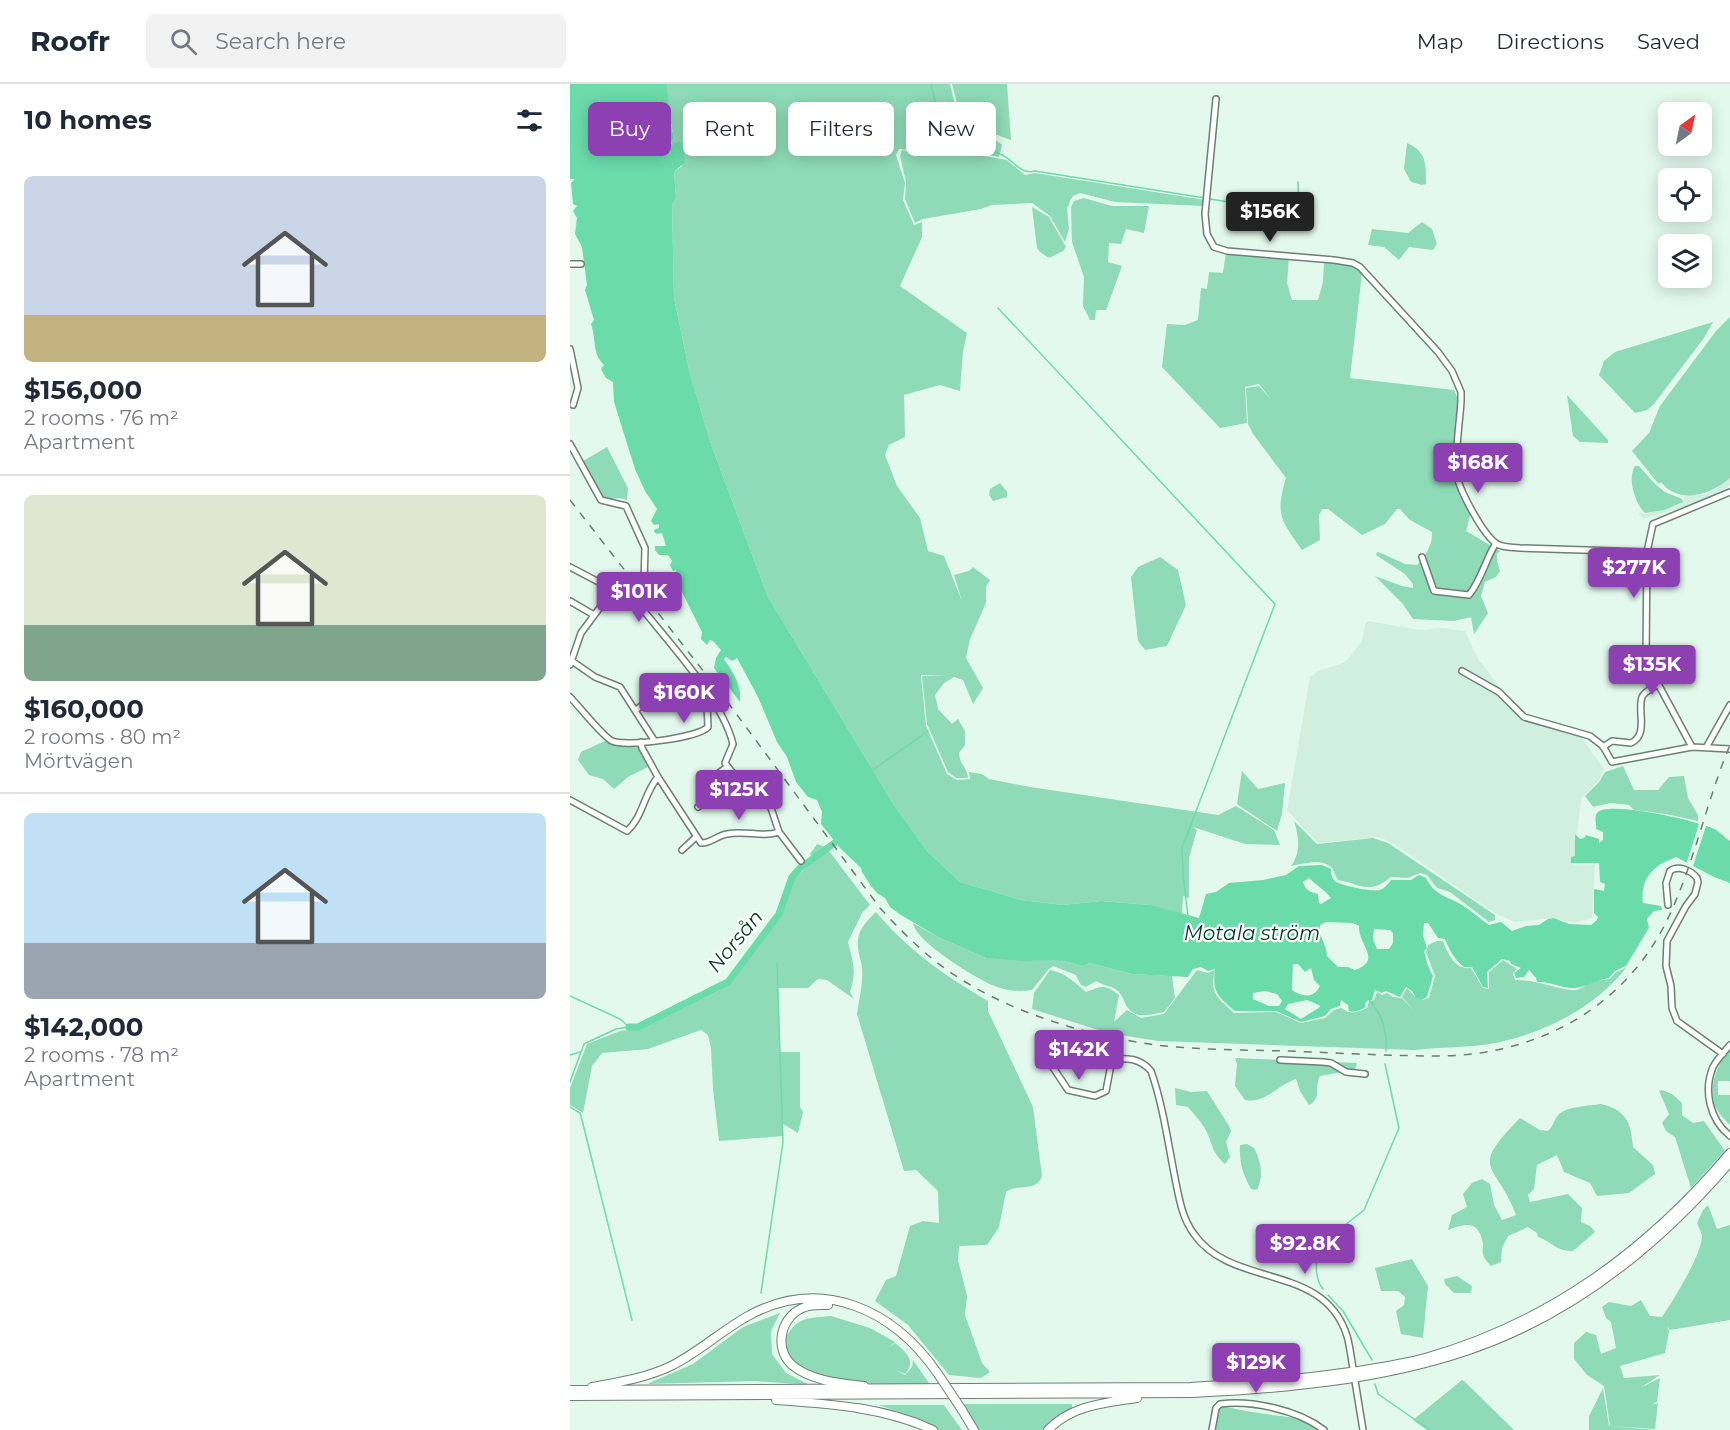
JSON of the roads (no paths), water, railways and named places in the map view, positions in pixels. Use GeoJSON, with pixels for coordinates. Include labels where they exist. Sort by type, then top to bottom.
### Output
{"type":"FeatureCollection","features":[{"type":"Feature","properties":{"kind":"highway"},"geometry":{"type":"LineString","coordinates":[[570,1392],[1106,1389],[1250,1384],[1317,1377],[1422,1359],[1463,1347],[1514,1326],[1585,1286],[1616,1264],[1684,1205],[1730,1153]]}},
{"type":"Feature","properties":{"kind":"highway"},"geometry":{"type":"LineString","coordinates":[[570,1392],[724,1396],[1165,1394],[1251,1390],[1377,1373],[1424,1364],[1490,1343],[1553,1312],[1608,1276],[1647,1246],[1684,1212],[1730,1162]]}},
{"type":"Feature","properties":{"kind":"highway"},"geometry":{"type":"LineString","coordinates":[[570,1392],[648,1376],[690,1356],[736,1323],[762,1310],[792,1301],[809,1299],[833,1301],[849,1304],[880,1317],[910,1340],[974,1430]]}},
{"type":"Feature","properties":{"kind":"highway"},"geometry":{"type":"LineString","coordinates":[[892,1390],[828,1380],[801,1371],[788,1360],[782,1348],[781,1335],[787,1321],[798,1310],[813,1305],[830,1305],[858,1312],[877,1320],[900,1336],[936,1375]]}},
{"type":"Feature","properties":{"kind":"highway"},"geometry":{"type":"LineString","coordinates":[[1048,1430],[1064,1416],[1078,1410],[1100,1404],[1165,1394]]}},
{"type":"Feature","properties":{"kind":"highway"},"geometry":{"type":"LineString","coordinates":[[724,1396],[860,1408],[900,1417],[933,1430]]}},
{"type":"Feature","properties":{"kind":"highway"},"geometry":{"type":"LineString","coordinates":[[960,1411],[969,1430]]}},
{"type":"Feature","properties":{"kind":"street"},"geometry":{"type":"LineString","coordinates":[[1216,99],[1205,214],[1207,234],[1214,247],[1227,251],[1353,263],[1360,267],[1438,352],[1457,380],[1461,392],[1457,475],[1482,527],[1496,543],[1506,547],[1520,548],[1646,552]]}},
{"type":"Feature","properties":{"kind":"street"},"geometry":{"type":"LineString","coordinates":[[570,264],[581,264]]}},
{"type":"Feature","properties":{"kind":"street"},"geometry":{"type":"LineString","coordinates":[[570,348],[578,388],[573,405]]}},
{"type":"Feature","properties":{"kind":"street"},"geometry":{"type":"LineString","coordinates":[[570,444],[601,500],[622,504],[628,511],[645,548],[644,583],[650,587]]}},
{"type":"Feature","properties":{"kind":"street"},"geometry":{"type":"LineString","coordinates":[[1692,747],[1649,668],[1645,650],[1646,552],[1653,524],[1730,492]]}},
{"type":"Feature","properties":{"kind":"street"},"geometry":{"type":"LineString","coordinates":[[1422,557],[1434,591],[1469,597],[1496,543]]}},
{"type":"Feature","properties":{"kind":"street"},"geometry":{"type":"LineString","coordinates":[[570,567],[633,600],[640,606],[712,700],[732,739],[733,744],[725,763],[727,767],[736,777],[747,778],[770,805],[779,832],[801,861]]}},
{"type":"Feature","properties":{"kind":"street"},"geometry":{"type":"LineString","coordinates":[[613,590],[581,633],[571,663],[595,677],[620,687],[654,741]]}},
{"type":"Feature","properties":{"kind":"street"},"geometry":{"type":"LineString","coordinates":[[570,601],[594,615]]}},
{"type":"Feature","properties":{"kind":"street"},"geometry":{"type":"LineString","coordinates":[[1462,670],[1499,692],[1524,717],[1590,736],[1603,747],[1612,762],[1692,747],[1730,748]]}},
{"type":"Feature","properties":{"kind":"street"},"geometry":{"type":"LineString","coordinates":[[570,697],[606,736],[615,742],[654,741],[701,732],[708,727],[708,705],[695,686],[694,675]]}},
{"type":"Feature","properties":{"kind":"street"},"geometry":{"type":"LineString","coordinates":[[1603,747],[1612,741],[1631,743],[1638,738],[1641,731],[1642,698],[1647,691],[1658,684]]}},
{"type":"Feature","properties":{"kind":"street"},"geometry":{"type":"LineString","coordinates":[[636,710],[653,698]]}},
{"type":"Feature","properties":{"kind":"street"},"geometry":{"type":"LineString","coordinates":[[1707,747],[1730,705]]}},
{"type":"Feature","properties":{"kind":"street"},"geometry":{"type":"LineString","coordinates":[[640,742],[658,777],[697,839],[703,844],[730,833],[749,832],[764,836],[779,832]]}},
{"type":"Feature","properties":{"kind":"street"},"geometry":{"type":"LineString","coordinates":[[716,775],[727,767]]}},
{"type":"Feature","properties":{"kind":"street"},"geometry":{"type":"LineString","coordinates":[[570,800],[627,831],[640,814],[658,777]]}},
{"type":"Feature","properties":{"kind":"street"},"geometry":{"type":"LineString","coordinates":[[698,807],[736,777]]}},
{"type":"Feature","properties":{"kind":"street"},"geometry":{"type":"LineString","coordinates":[[682,850],[697,839]]}},
{"type":"Feature","properties":{"kind":"street"},"geometry":{"type":"LineString","coordinates":[[1668,905],[1666,883],[1670,871],[1678,868],[1693,873],[1697,878],[1697,890],[1666,945],[1666,966],[1671,986],[1672,1008],[1682,1026],[1723,1054]]}},
{"type":"Feature","properties":{"kind":"street"},"geometry":{"type":"LineString","coordinates":[[1730,1045],[1714,1066],[1709,1081],[1708,1095],[1716,1120],[1730,1136]]}},
{"type":"Feature","properties":{"kind":"street"},"geometry":{"type":"LineString","coordinates":[[1046,1057],[1068,1090],[1095,1096],[1106,1091],[1112,1059]]}},
{"type":"Feature","properties":{"kind":"street"},"geometry":{"type":"LineString","coordinates":[[1085,1063],[1134,1059],[1147,1066],[1151,1071],[1182,1211],[1194,1235],[1221,1259],[1306,1288],[1321,1298],[1340,1320],[1347,1336],[1353,1368]]}},
{"type":"Feature","properties":{"kind":"street"},"geometry":{"type":"LineString","coordinates":[[1280,1060],[1331,1063],[1346,1072],[1365,1074]]}},
{"type":"Feature","properties":{"kind":"street"},"geometry":{"type":"LineString","coordinates":[[1355,1381],[1363,1430]]}},
{"type":"Feature","properties":{"kind":"street"},"geometry":{"type":"LineString","coordinates":[[1212,1430],[1216,1408],[1220,1404],[1229,1402],[1293,1413],[1315,1423],[1324,1430]]}},
{"type":"Feature","properties":{"kind":"water","name":"Motala ström"},"geometry":{"type":"Polygon","coordinates":[[[570,84],[667,84],[668,102],[588,102],[588,156],[671,156],[671,142],[672,145],[679,141],[682,144],[685,162],[674,172],[676,198],[672,205],[674,298],[690,374],[712,447],[768,597],[894,805],[927,851],[960,882],[1021,900],[1063,905],[1101,901],[1151,905],[1199,918],[1206,894],[1216,892],[1229,883],[1263,880],[1286,875],[1299,866],[1322,865],[1331,869],[1336,882],[1371,890],[1382,889],[1391,880],[1411,880],[1419,875],[1426,878],[1437,892],[1466,907],[1489,925],[1501,922],[1512,931],[1526,926],[1539,925],[1554,918],[1569,924],[1591,925],[1598,917],[1594,913],[1594,889],[1604,891],[1605,884],[1600,882],[1599,863],[1571,863],[1571,857],[1575,856],[1575,834],[1580,839],[1586,835],[1599,839],[1599,843],[1603,840],[1603,832],[1596,829],[1595,818],[1598,812],[1606,809],[1619,809],[1675,817],[1718,831],[1730,841],[1730,883],[1676,857],[1655,868],[1646,880],[1643,903],[1661,906],[1662,910],[1654,911],[1647,919],[1649,928],[1626,966],[1615,971],[1609,978],[1575,988],[1537,982],[1529,970],[1524,977],[1516,978],[1514,973],[1521,968],[1502,959],[1487,972],[1488,988],[1483,987],[1472,967],[1464,967],[1453,954],[1445,939],[1438,938],[1428,923],[1424,923],[1423,936],[1427,948],[1424,951],[1433,976],[1427,997],[1421,1000],[1416,998],[1406,987],[1400,997],[1386,991],[1382,993],[1375,990],[1372,1000],[1368,1000],[1366,1007],[1360,1010],[1349,1011],[1348,1005],[1341,1000],[1340,1006],[1331,1009],[1325,1016],[1301,1022],[1276,1011],[1235,1011],[1216,989],[1215,969],[1208,971],[1201,967],[1193,969],[1188,977],[1132,974],[1090,963],[1082,966],[1051,960],[1024,961],[986,958],[940,938],[901,915],[877,893],[861,868],[841,849],[821,824],[822,812],[817,800],[808,797],[796,782],[787,757],[777,742],[758,697],[737,658],[732,661],[726,657],[724,659],[738,684],[740,702],[714,668],[721,650],[713,641],[710,640],[707,645],[701,639],[702,632],[675,578],[676,570],[673,571],[670,565],[672,561],[668,555],[659,555],[655,550],[655,546],[666,546],[662,533],[654,532],[659,528],[659,524],[654,525],[651,521],[657,509],[645,491],[635,469],[614,402],[613,382],[606,378],[601,369],[604,365],[596,351],[591,324],[594,320],[585,290],[587,285],[582,247],[575,234],[577,218],[573,211],[577,206],[573,204],[571,183],[575,179],[570,179],[570,84]],[[1309,878],[1303,882],[1305,887],[1318,894],[1319,903],[1331,898],[1326,892],[1309,878]],[[1326,922],[1320,925],[1327,956],[1338,967],[1355,970],[1367,962],[1367,951],[1359,926],[1353,923],[1326,922]],[[1374,929],[1373,939],[1377,949],[1389,949],[1393,943],[1393,933],[1390,930],[1374,929]],[[1293,964],[1292,990],[1300,994],[1311,995],[1320,986],[1314,980],[1311,968],[1305,972],[1298,964],[1293,964]],[[1265,991],[1253,993],[1253,999],[1269,1006],[1279,1006],[1282,1001],[1277,994],[1265,991]],[[1307,1000],[1288,1004],[1285,1009],[1301,1019],[1320,1007],[1307,1000]]]}},
{"type":"Feature","properties":{"kind":"water","name":"Motala ström"},"geometry":{"type":"Polygon","coordinates":[[[671,125],[674,138],[671,142],[671,125]]]}},
{"type":"Feature","properties":{"kind":"waterway"},"geometry":{"type":"LineString","coordinates":[[931,84],[945,128],[963,140],[994,151],[1025,171],[1205,198]]}},
{"type":"Feature","properties":{"kind":"waterway"},"geometry":{"type":"LineString","coordinates":[[1210,199],[1299,213],[1298,182]]}},
{"type":"Feature","properties":{"kind":"waterway"},"geometry":{"type":"LineString","coordinates":[[998,308],[1275,604],[1182,848],[1188,916]]}},
{"type":"Feature","properties":{"kind":"waterway"},"geometry":{"type":"LineString","coordinates":[[873,770],[928,731]]}},
{"type":"Feature","properties":{"kind":"waterway","name":"Norsån"},"geometry":{"type":"LineString","coordinates":[[629,1027],[638,1027],[728,982],[779,914],[792,877],[800,868],[836,842]]}},
{"type":"Feature","properties":{"kind":"waterway"},"geometry":{"type":"LineString","coordinates":[[761,1293],[783,1142],[777,963]]}},
{"type":"Feature","properties":{"kind":"waterway"},"geometry":{"type":"LineString","coordinates":[[570,996],[620,1019],[628,1026]]}},
{"type":"Feature","properties":{"kind":"waterway"},"geometry":{"type":"LineString","coordinates":[[1369,1000],[1383,1023],[1386,1051]]}},
{"type":"Feature","properties":{"kind":"waterway"},"geometry":{"type":"LineString","coordinates":[[570,1082],[584,1044],[616,1029],[629,1027]]}},
{"type":"Feature","properties":{"kind":"waterway"},"geometry":{"type":"LineString","coordinates":[[570,1055],[580,1052]]}},
{"type":"Feature","properties":{"kind":"waterway"},"geometry":{"type":"LineString","coordinates":[[1325,1241],[1364,1210],[1399,1128],[1385,1064]]}},
{"type":"Feature","properties":{"kind":"waterway"},"geometry":{"type":"LineString","coordinates":[[570,1107],[580,1113],[632,1320]]}},
{"type":"Feature","properties":{"kind":"waterway"},"geometry":{"type":"LineString","coordinates":[[1318,1246],[1317,1274],[1323,1289]]}},
{"type":"Feature","properties":{"kind":"waterway"},"geometry":{"type":"LineString","coordinates":[[1328,1295],[1343,1311],[1372,1360]]}},
{"type":"Feature","properties":{"kind":"waterway"},"geometry":{"type":"LineString","coordinates":[[1375,1384],[1378,1394],[1430,1430]]}},
{"type":"Feature","properties":{"kind":"railway"},"geometry":{"type":"LineString","coordinates":[[570,500],[729,704],[880,908],[904,933],[947,970],[995,998],[1047,1020],[1129,1041],[1222,1050],[1442,1056],[1478,1053],[1513,1046],[1547,1034],[1577,1019],[1606,999],[1631,975],[1652,946],[1679,893],[1730,745]]}}]}
